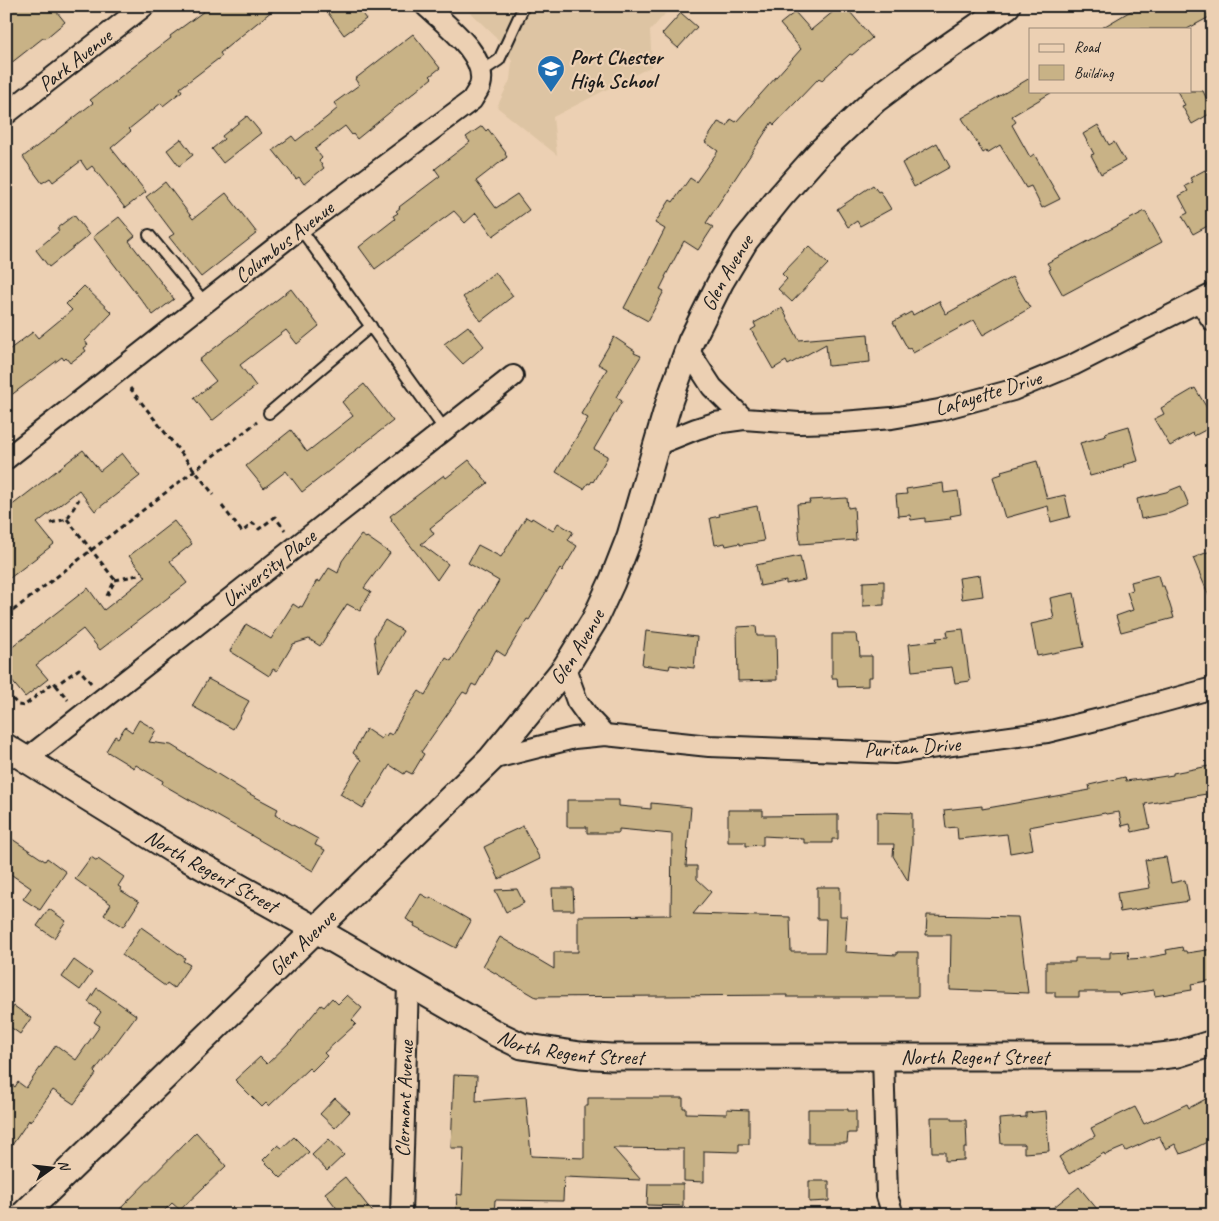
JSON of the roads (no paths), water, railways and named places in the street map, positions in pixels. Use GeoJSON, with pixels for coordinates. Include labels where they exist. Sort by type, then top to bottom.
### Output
{"type":"FeatureCollection","features":[{"type":"Feature","properties":{"kind":"street","name":"Park Avenue"},"geometry":{"type":"LineString","coordinates":[[6,114],[144,6]]}},
{"type":"Feature","properties":{"kind":"street"},"geometry":{"type":"LineString","coordinates":[[426,6],[469,46],[481,72]]}},
{"type":"Feature","properties":{"kind":"street","name":"Glen Avenue"},"geometry":{"type":"LineString","coordinates":[[23,1215],[491,759],[564,668],[594,621],[630,536],[670,399],[688,350],[721,281],[745,241],[820,152],[875,100],[1007,6]]}},
{"type":"Feature","properties":{"kind":"street","name":"Columbus Avenue"},"geometry":{"type":"LineString","coordinates":[[6,459],[300,228],[472,100],[480,87],[481,72]]}},
{"type":"Feature","properties":{"kind":"street"},"geometry":{"type":"LineString","coordinates":[[1206,298],[1213,321]]}},
{"type":"Feature","properties":{"kind":"street","name":"Lafayette Drive"},"geometry":{"type":"LineString","coordinates":[[656,446],[696,429],[716,423],[744,419],[799,423],[843,422],[892,418],[939,410],[1012,390],[1073,365],[1206,298]]}},
{"type":"Feature","properties":{"kind":"street"},"geometry":{"type":"LineString","coordinates":[[688,350],[712,387],[744,419]]}},
{"type":"Feature","properties":{"kind":"street","name":"University Place"},"geometry":{"type":"LineString","coordinates":[[16,754],[445,430],[513,376]]}},
{"type":"Feature","properties":{"kind":"street"},"geometry":{"type":"LineString","coordinates":[[564,668],[577,701],[605,735]]}},
{"type":"Feature","properties":{"kind":"street","name":"Puritan Drive"},"geometry":{"type":"LineString","coordinates":[[491,759],[574,738],[605,735],[709,746],[894,753],[1047,732],[1213,688]]}},
{"type":"Feature","properties":{"kind":"street","name":"North Regent Street"},"geometry":{"type":"LineString","coordinates":[[16,754],[171,849],[315,929],[493,1032],[522,1046],[558,1053],[611,1057],[1152,1057],[1178,1054],[1213,1043]]}},
{"type":"Feature","properties":{"kind":"street","name":"Clermont Avenue"},"geometry":{"type":"LineString","coordinates":[[401,1215],[408,984]]}},
{"type":"Feature","properties":{"kind":"street"},"geometry":{"type":"LineString","coordinates":[[883,1056],[886,1196],[893,1215]]}},
{"type":"Feature","properties":{"kind":"lane"},"geometry":{"type":"LineString","coordinates":[[481,72],[499,60],[524,6]]}},
{"type":"Feature","properties":{"kind":"lane"},"geometry":{"type":"LineString","coordinates":[[300,228],[445,430]]}},
{"type":"Feature","properties":{"kind":"lane"},"geometry":{"type":"LineString","coordinates":[[149,235],[205,303]]}},
{"type":"Feature","properties":{"kind":"lane"},"geometry":{"type":"LineString","coordinates":[[269,413],[371,326]]}},
{"type":"Feature","properties":{"kind":"place","name":"Port Chester High School"},"geometry":{"type":"Point","coordinates":[551,93]}}]}
